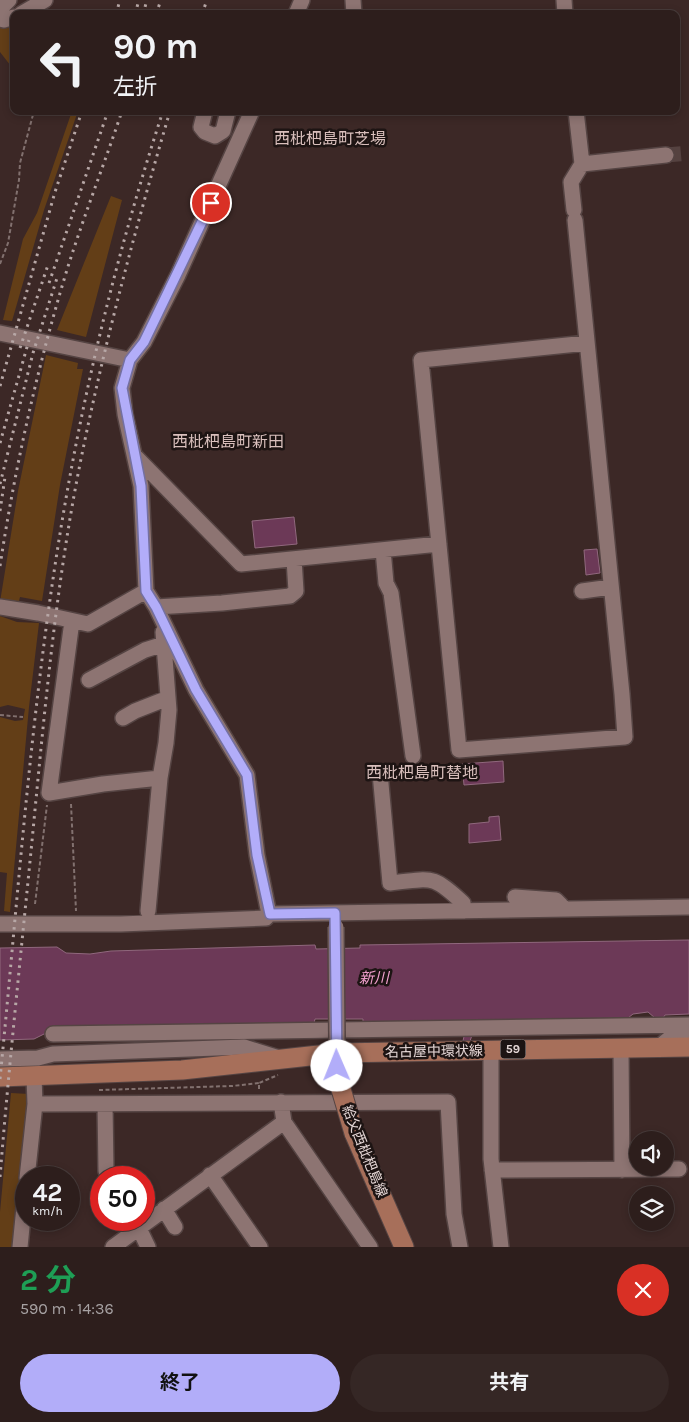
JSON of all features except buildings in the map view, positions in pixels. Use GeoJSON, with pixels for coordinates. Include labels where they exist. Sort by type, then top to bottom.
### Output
{"type":"FeatureCollection","features":[{"type":"Feature","properties":{"kind":"main road","name":"名古屋中環状線"},"geometry":{"type":"LineString","coordinates":[[0,1077],[284,1066],[337,1048],[689,1048]]}},
{"type":"Feature","properties":{"kind":"main road","name":"給父西枇杷島線"},"geometry":{"type":"LineString","coordinates":[[337,1048],[338,1080],[354,1133],[400,1245]]}},
{"type":"Feature","properties":{"kind":"street"},"geometry":{"type":"LineString","coordinates":[[0,9],[10,0]]}},
{"type":"Feature","properties":{"kind":"street"},"geometry":{"type":"LineString","coordinates":[[27,10],[40,1]]}},
{"type":"Feature","properties":{"kind":"street"},"geometry":{"type":"LineString","coordinates":[[204,115],[201,127],[205,132],[215,136],[223,131],[227,115]]}},
{"type":"Feature","properties":{"kind":"street"},"geometry":{"type":"LineString","coordinates":[[250,115],[178,275],[144,342],[130,360],[122,388],[141,486],[146,591],[156,607],[196,690],[247,775],[265,916]]}},
{"type":"Feature","properties":{"kind":"street"},"geometry":{"type":"LineString","coordinates":[[576,115],[582,164],[572,182],[626,737],[459,750],[421,360],[587,343]]}},
{"type":"Feature","properties":{"kind":"street"},"geometry":{"type":"LineString","coordinates":[[582,164],[666,155]]}},
{"type":"Feature","properties":{"kind":"street"},"geometry":{"type":"LineString","coordinates":[[0,333],[86,353],[130,360]]}},
{"type":"Feature","properties":{"kind":"street"},"geometry":{"type":"LineString","coordinates":[[134,456],[241,564],[439,544]]}},
{"type":"Feature","properties":{"kind":"street"},"geometry":{"type":"LineString","coordinates":[[383,550],[386,583],[392,593],[413,756]]}},
{"type":"Feature","properties":{"kind":"street"},"geometry":{"type":"LineString","coordinates":[[156,607],[222,604],[290,596],[296,591],[294,559]]}},
{"type":"Feature","properties":{"kind":"street"},"geometry":{"type":"LineString","coordinates":[[582,590],[611,587]]}},
{"type":"Feature","properties":{"kind":"street"},"geometry":{"type":"LineString","coordinates":[[0,607],[38,612],[88,624],[146,591]]}},
{"type":"Feature","properties":{"kind":"street"},"geometry":{"type":"LineString","coordinates":[[72,621],[49,794],[160,778]]}},
{"type":"Feature","properties":{"kind":"street"},"geometry":{"type":"LineString","coordinates":[[148,912],[160,778],[166,743],[168,698],[163,624]]}},
{"type":"Feature","properties":{"kind":"street"},"geometry":{"type":"LineString","coordinates":[[89,680],[145,650],[164,644]]}},
{"type":"Feature","properties":{"kind":"street"},"geometry":{"type":"LineString","coordinates":[[123,718],[135,711],[168,698]]}},
{"type":"Feature","properties":{"kind":"street"},"geometry":{"type":"LineString","coordinates":[[380,773],[390,883],[432,879],[443,884],[463,903],[464,911]]}},
{"type":"Feature","properties":{"kind":"street"},"geometry":{"type":"LineString","coordinates":[[251,880],[265,916]]}},
{"type":"Feature","properties":{"kind":"street"},"geometry":{"type":"LineString","coordinates":[[515,897],[556,900],[565,909]]}},
{"type":"Feature","properties":{"kind":"street"},"geometry":{"type":"LineString","coordinates":[[0,924],[121,924],[265,916],[335,920],[464,911],[689,907]]}},
{"type":"Feature","properties":{"kind":"street"},"geometry":{"type":"LineString","coordinates":[[121,924],[148,912],[162,912],[191,921]]}},
{"type":"Feature","properties":{"kind":"street"},"geometry":{"type":"LineString","coordinates":[[335,920],[337,1048]]}},
{"type":"Feature","properties":{"kind":"street"},"geometry":{"type":"LineString","coordinates":[[53,1034],[689,1025]]}},
{"type":"Feature","properties":{"kind":"street"},"geometry":{"type":"LineString","coordinates":[[659,1047],[671,1037],[689,1034]]}},
{"type":"Feature","properties":{"kind":"street"},"geometry":{"type":"LineString","coordinates":[[0,1058],[38,1058],[53,1054],[244,1047],[284,1066]]}},
{"type":"Feature","properties":{"kind":"street"},"geometry":{"type":"LineString","coordinates":[[621,1048],[622,1170]]}},
{"type":"Feature","properties":{"kind":"street"},"geometry":{"type":"LineString","coordinates":[[491,1049],[492,1170],[501,1247]]}},
{"type":"Feature","properties":{"kind":"street"},"geometry":{"type":"LineString","coordinates":[[28,1166],[35,1104],[34,1076]]}},
{"type":"Feature","properties":{"kind":"street"},"geometry":{"type":"LineString","coordinates":[[281,1102],[284,1122],[370,1247]]}},
{"type":"Feature","properties":{"kind":"street"},"geometry":{"type":"LineString","coordinates":[[35,1104],[448,1102],[454,1214],[460,1247]]}},
{"type":"Feature","properties":{"kind":"street"},"geometry":{"type":"LineString","coordinates":[[105,1104],[106,1166]]}},
{"type":"Feature","properties":{"kind":"street"},"geometry":{"type":"LineString","coordinates":[[155,1214],[284,1122]]}},
{"type":"Feature","properties":{"kind":"street"},"geometry":{"type":"LineString","coordinates":[[492,1170],[679,1169]]}},
{"type":"Feature","properties":{"kind":"street"},"geometry":{"type":"LineString","coordinates":[[210,1175],[260,1247]]}},
{"type":"Feature","properties":{"kind":"street"},"geometry":{"type":"LineString","coordinates":[[164,1209],[175,1227]]}},
{"type":"Feature","properties":{"kind":"street"},"geometry":{"type":"LineString","coordinates":[[20,1247],[22,1231]]}},
{"type":"Feature","properties":{"kind":"street"},"geometry":{"type":"LineString","coordinates":[[113,1247],[130,1231]]}},
{"type":"Feature","properties":{"kind":"street"},"geometry":{"type":"LineString","coordinates":[[140,1231],[148,1247]]}},
{"type":"Feature","properties":{"kind":"path"},"geometry":{"type":"LineString","coordinates":[[0,264],[8,243],[9,227],[16,202],[20,163],[33,115]]}},
{"type":"Feature","properties":{"kind":"path"},"geometry":{"type":"LineString","coordinates":[[0,715],[23,718]]}},
{"type":"Feature","properties":{"kind":"path"},"geometry":{"type":"LineString","coordinates":[[70,790],[77,924]]}},
{"type":"Feature","properties":{"kind":"path"},"geometry":{"type":"LineString","coordinates":[[35,904],[49,794]]}},
{"type":"Feature","properties":{"kind":"path"},"geometry":{"type":"LineString","coordinates":[[94,1090],[232,1086],[259,1083],[284,1066]]}},
{"type":"Feature","properties":{"kind":"path"},"geometry":{"type":"LineString","coordinates":[[259,1083],[261,1102]]}},
{"type":"Feature","properties":{"kind":"shaded area"},"geometry":{"type":"Polygon","coordinates":[[[0,25],[10,26],[10,65],[0,52],[0,25]]]}},
{"type":"Feature","properties":{"kind":"shaded area"},"geometry":{"type":"Polygon","coordinates":[[[71,115],[77,115],[44,210],[12,321],[3,320],[23,239],[37,213],[71,115]]]}},
{"type":"Feature","properties":{"kind":"shaded area"},"geometry":{"type":"Polygon","coordinates":[[[111,196],[122,200],[86,337],[57,330],[111,196]]]}},
{"type":"Feature","properties":{"kind":"shaded area"},"geometry":{"type":"Polygon","coordinates":[[[46,355],[78,363],[77,369],[83,369],[60,485],[42,601],[20,597],[19,601],[0,602],[18,491],[46,355]]]}},
{"type":"Feature","properties":{"kind":"shaded area"},"geometry":{"type":"Polygon","coordinates":[[[0,616],[17,622],[39,623],[29,707],[10,912],[4,911],[7,873],[0,872],[0,717],[15,721],[23,720],[25,709],[8,705],[0,707],[0,616]]]}},
{"type":"Feature","properties":{"kind":"shaded area"},"geometry":{"type":"Polygon","coordinates":[[[11,1093],[29,1094],[22,1166],[15,1166],[14,1247],[0,1247],[0,1212],[11,1093]]]}},
{"type":"Feature","properties":{"kind":"water"},"geometry":{"type":"Polygon","coordinates":[[[294,517],[297,544],[255,548],[252,521],[294,517]]]}},
{"type":"Feature","properties":{"kind":"water"},"geometry":{"type":"Polygon","coordinates":[[[597,549],[600,573],[586,575],[584,550],[597,549]]]}},
{"type":"Feature","properties":{"kind":"water"},"geometry":{"type":"Polygon","coordinates":[[[503,761],[504,782],[464,785],[462,764],[503,761]]]}},
{"type":"Feature","properties":{"kind":"water"},"geometry":{"type":"Polygon","coordinates":[[[499,816],[501,840],[469,843],[469,824],[489,822],[489,817],[499,816]]]}},
{"type":"Feature","properties":{"kind":"water","name":"新川"},"geometry":{"type":"Polygon","coordinates":[[[689,940],[689,1014],[665,1015],[663,1018],[655,1018],[648,1012],[633,1014],[628,1018],[477,1021],[470,1041],[463,1041],[467,1023],[363,1022],[363,1019],[315,1019],[314,1023],[54,1029],[34,1039],[0,1040],[0,948],[57,947],[66,953],[90,954],[111,951],[315,945],[316,949],[360,948],[360,945],[689,940]]]}},
{"type":"Feature","properties":{"kind":"tunnel"},"geometry":{"type":"LineString","coordinates":[[666,155],[689,153]]}},
{"type":"Feature","properties":{"kind":"railway"},"geometry":{"type":"LineString","coordinates":[[117,10],[120,0]]}},
{"type":"Feature","properties":{"kind":"railway"},"geometry":{"type":"LineString","coordinates":[[136,10],[139,0]]}},
{"type":"Feature","properties":{"kind":"railway"},"geometry":{"type":"LineString","coordinates":[[144,10],[147,0]]}},
{"type":"Feature","properties":{"kind":"railway"},"geometry":{"type":"LineString","coordinates":[[157,10],[161,0]]}},
{"type":"Feature","properties":{"kind":"railway"},"geometry":{"type":"LineString","coordinates":[[203,10],[207,0]]}},
{"type":"Feature","properties":{"kind":"railway"},"geometry":{"type":"LineString","coordinates":[[0,386],[55,192],[81,115]]}},
{"type":"Feature","properties":{"kind":"railway"},"geometry":{"type":"LineString","coordinates":[[49,283],[107,115]]}},
{"type":"Feature","properties":{"kind":"railway"},"geometry":{"type":"LineString","coordinates":[[0,566],[20,455],[55,309],[121,115]]}},
{"type":"Feature","properties":{"kind":"railway"},"geometry":{"type":"LineString","coordinates":[[0,1079],[35,719],[65,504],[84,405],[107,306],[133,208],[162,115]]}},
{"type":"Feature","properties":{"kind":"railway"},"geometry":{"type":"LineString","coordinates":[[0,1177],[46,701],[63,562],[88,424],[109,334],[169,115]]}},
{"type":"Feature","properties":{"kind":"railway"},"geometry":{"type":"LineString","coordinates":[[20,348],[48,265]]}},
{"type":"Feature","properties":{"kind":"railway"},"geometry":{"type":"LineString","coordinates":[[0,484],[33,353],[58,275]]}},
{"type":"Feature","properties":{"kind":"railway"},"geometry":{"type":"LineString","coordinates":[[0,443],[29,340]]}},
{"type":"Feature","properties":{"kind":"railway"},"geometry":{"type":"LineString","coordinates":[[0,511],[5,477]]}},
{"type":"Feature","properties":{"kind":"district","name":"西枇杷島町芝場"},"geometry":{"type":"Point","coordinates":[330,138]}},
{"type":"Feature","properties":{"kind":"district","name":"西枇杷島町新田"},"geometry":{"type":"Point","coordinates":[228,441]}},
{"type":"Feature","properties":{"kind":"district","name":"西枇杷島町替地"},"geometry":{"type":"Point","coordinates":[422,772]}},
{"type":"Feature","properties":{"kind":"route"},"geometry":{"type":"LineString","coordinates":[[211,203],[178,275],[144,342],[130,360],[122,388],[141,486],[146,591],[156,607],[196,690],[247,775],[257,855],[270,914],[335,913],[337,1066]]}}]}
